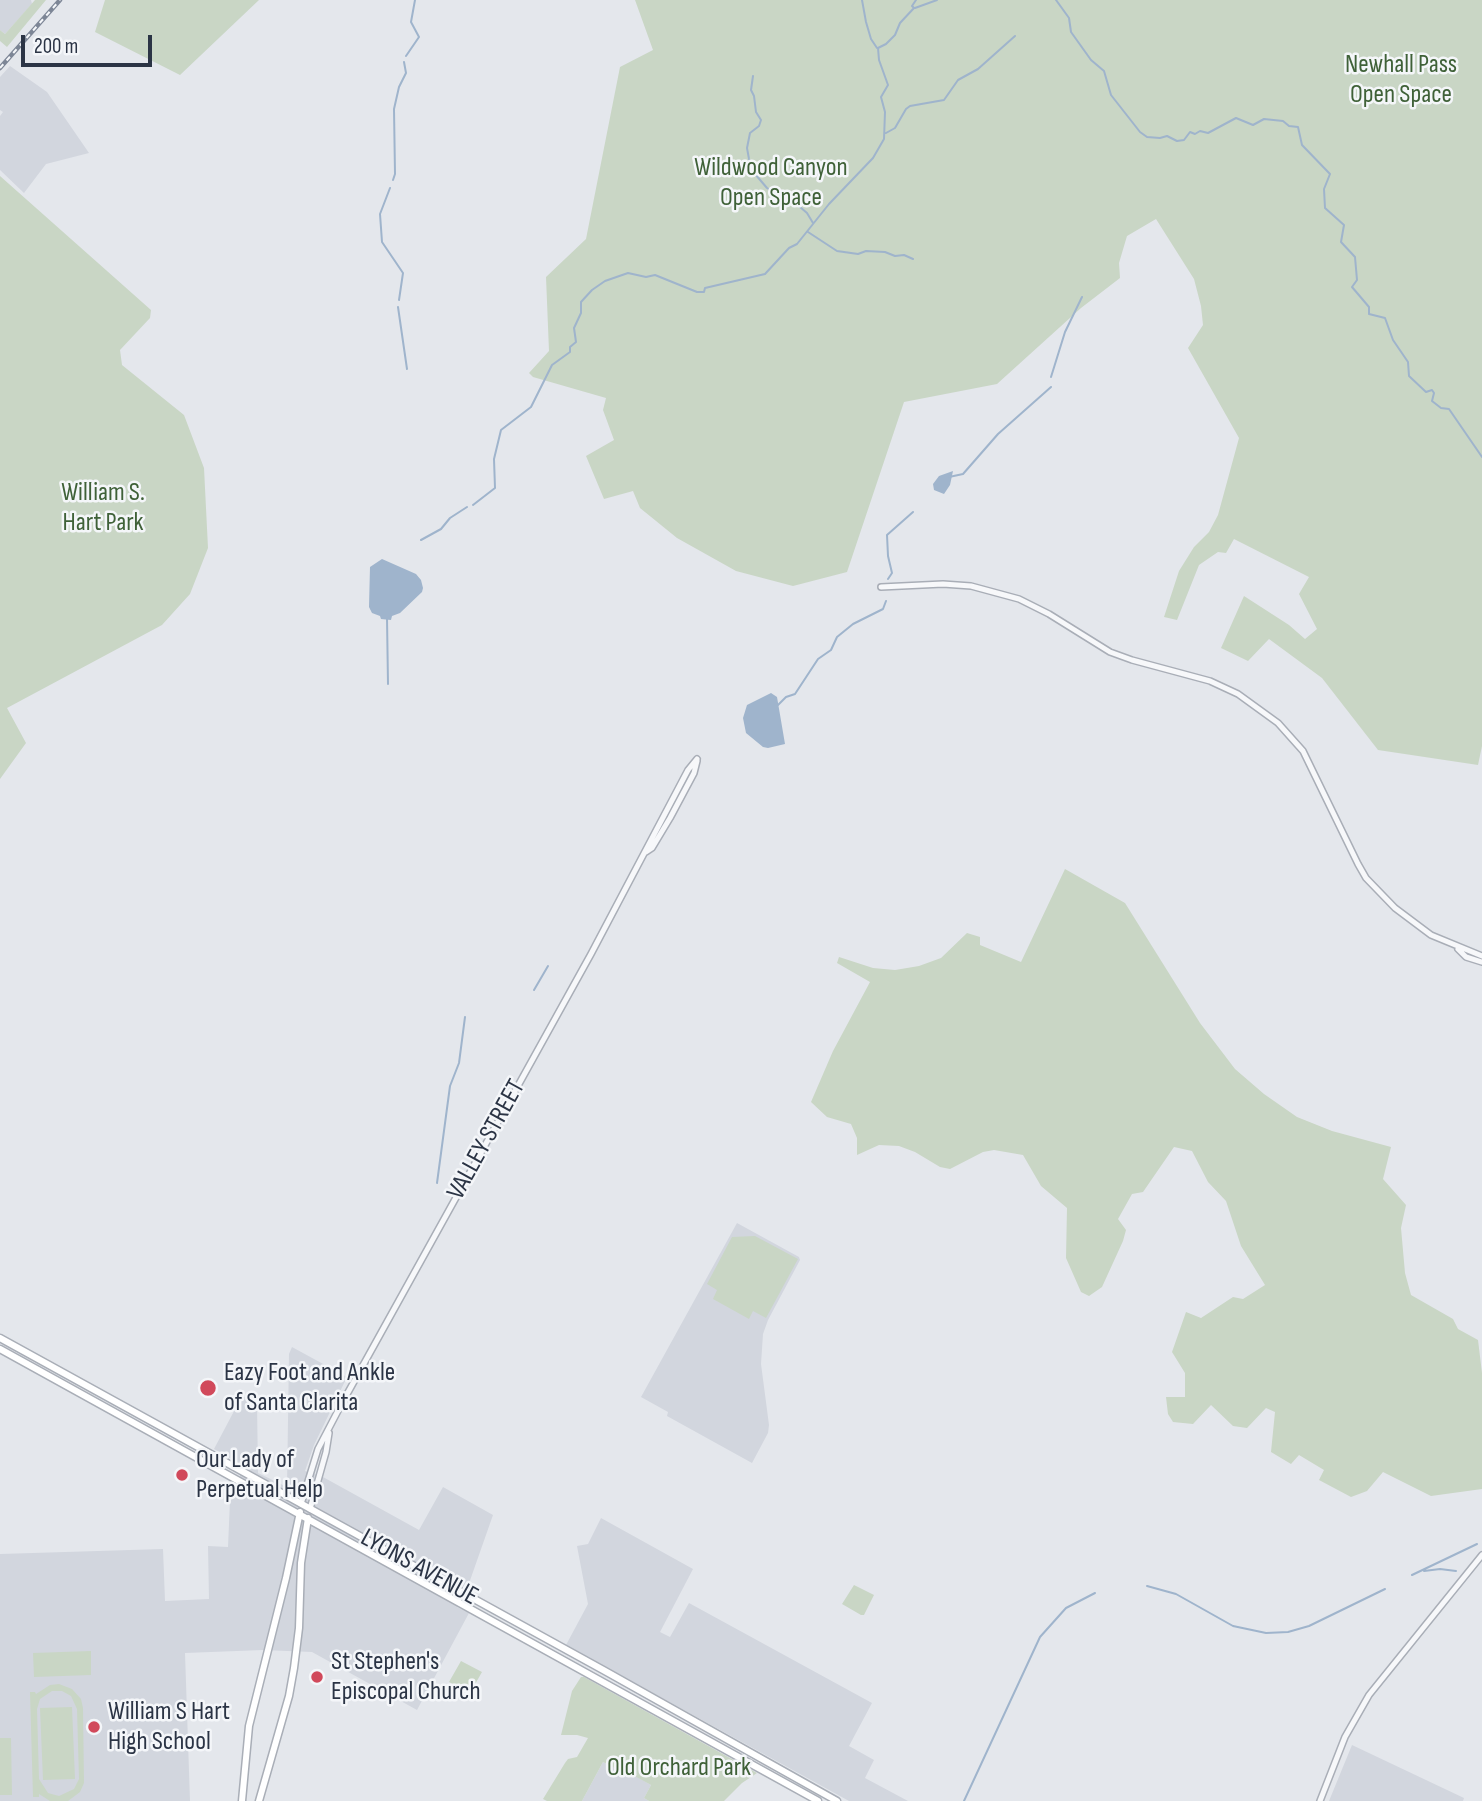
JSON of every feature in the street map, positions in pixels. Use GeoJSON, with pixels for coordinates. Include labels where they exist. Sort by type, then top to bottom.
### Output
{"type":"FeatureCollection","features":[{"type":"Feature","properties":{"kind":"main road","name":"LYONS AVENUE"},"geometry":{"type":"LineString","coordinates":[[0,1338],[837,1801]]}},
{"type":"Feature","properties":{"kind":"main road","name":"LYONS AVENUE"},"geometry":{"type":"LineString","coordinates":[[0,1349],[818,1801]]}},
{"type":"Feature","properties":{"kind":"main road"},"geometry":{"type":"LineString","coordinates":[[242,1801],[245,1751],[251,1716],[286,1578],[301,1504]]}},
{"type":"Feature","properties":{"kind":"main road"},"geometry":{"type":"LineString","coordinates":[[259,1801],[289,1696],[294,1668],[299,1628],[301,1563],[310,1509]]}},
{"type":"Feature","properties":{"kind":"main road"},"geometry":{"type":"LineString","coordinates":[[450,1597],[459,1590]]}},
{"type":"Feature","properties":{"kind":"street"},"geometry":{"type":"LineString","coordinates":[[881,587],[943,584],[971,586],[1018,599],[1049,614],[1110,652],[1210,681],[1238,694],[1278,723],[1303,751],[1366,878],[1413,923],[1455,947],[1482,956]]}},
{"type":"Feature","properties":{"kind":"street","name":"VALLEY STREET"},"geometry":{"type":"LineString","coordinates":[[301,1504],[318,1449],[341,1405],[646,852],[647,845],[688,770],[697,759],[694,773],[670,818],[652,848],[646,852]]}},
{"type":"Feature","properties":{"kind":"street"},"geometry":{"type":"LineString","coordinates":[[1455,947],[1465,957],[1482,962]]}},
{"type":"Feature","properties":{"kind":"street","name":"VALLEY STREET"},"geometry":{"type":"LineString","coordinates":[[310,1509],[330,1430]]}},
{"type":"Feature","properties":{"kind":"street"},"geometry":{"type":"LineString","coordinates":[[1320,1801],[1345,1737],[1369,1695],[1482,1555]]}},
{"type":"Feature","properties":{"kind":"shaded area"},"geometry":{"type":"Polygon","coordinates":[[[0,0],[31,0],[32,4],[5,34],[0,30],[0,0]]]}},
{"type":"Feature","properties":{"kind":"shaded area"},"geometry":{"type":"Polygon","coordinates":[[[10,66],[47,92],[89,153],[46,164],[24,193],[0,170],[0,116],[3,112],[0,110],[0,77],[10,66]]]}},
{"type":"Feature","properties":{"kind":"shaded area"},"geometry":{"type":"Polygon","coordinates":[[[737,1223],[800,1260],[763,1334],[761,1364],[769,1425],[768,1433],[752,1463],[667,1416],[668,1412],[641,1397],[737,1223]]]}},
{"type":"Feature","properties":{"kind":"shaded area"},"geometry":{"type":"Polygon","coordinates":[[[292,1347],[347,1377],[314,1445],[305,1471],[323,1477],[419,1530],[443,1487],[493,1515],[467,1589],[457,1607],[469,1613],[417,1710],[312,1652],[263,1650],[185,1653],[190,1801],[0,1801],[0,1554],[163,1549],[165,1601],[209,1599],[208,1546],[228,1547],[230,1500],[244,1466],[214,1449],[242,1396],[257,1403],[258,1473],[287,1487],[289,1354],[292,1347]]]}},
{"type":"Feature","properties":{"kind":"shaded area"},"geometry":{"type":"Polygon","coordinates":[[[601,1518],[693,1569],[660,1632],[670,1637],[689,1603],[872,1703],[849,1746],[874,1760],[865,1778],[908,1801],[849,1801],[566,1645],[588,1604],[577,1546],[588,1544],[601,1518]]]}},
{"type":"Feature","properties":{"kind":"shaded area"},"geometry":{"type":"Polygon","coordinates":[[[1352,1745],[1464,1798],[1463,1801],[1329,1801],[1352,1745]]]}},
{"type":"Feature","properties":{"kind":"shaded area"},"geometry":{"type":"Polygon","coordinates":[[[603,1762],[616,1768],[618,1766],[651,1785],[644,1798],[649,1801],[582,1801],[603,1762]]]}},
{"type":"Feature","properties":{"kind":"green space"},"geometry":{"type":"Polygon","coordinates":[[[35,0],[46,0],[7,47],[0,41],[0,30],[5,34],[35,0]]]}},
{"type":"Feature","properties":{"kind":"green space"},"geometry":{"type":"Polygon","coordinates":[[[105,0],[259,0],[180,75],[95,32],[105,0]]]}},
{"type":"Feature","properties":{"kind":"green space"},"geometry":{"type":"Polygon","coordinates":[[[635,0],[1482,0],[1482,746],[1478,765],[1378,750],[1322,678],[1269,639],[1248,661],[1221,648],[1244,596],[1289,625],[1305,639],[1317,629],[1299,594],[1309,577],[1234,539],[1226,553],[1218,552],[1199,565],[1177,620],[1164,617],[1179,571],[1194,547],[1209,532],[1218,515],[1239,438],[1188,348],[1203,325],[1201,306],[1194,279],[1156,219],[1127,236],[1119,263],[1120,278],[1081,308],[997,384],[904,402],[847,572],[793,586],[736,571],[677,538],[640,508],[633,491],[604,499],[586,456],[614,440],[603,410],[606,398],[533,377],[529,373],[549,351],[546,277],[586,239],[620,67],[653,50],[635,0]]]}},
{"type":"Feature","properties":{"kind":"green space","name":"William S. Hart Park"},"geometry":{"type":"Polygon","coordinates":[[[0,176],[151,310],[150,318],[120,350],[122,365],[184,415],[204,468],[208,548],[190,594],[162,625],[7,708],[26,743],[0,779],[0,176]]]}},
{"type":"Feature","properties":{"kind":"green space"},"geometry":{"type":"Polygon","coordinates":[[[1065,869],[1125,903],[1200,1023],[1235,1069],[1264,1094],[1297,1117],[1332,1131],[1391,1147],[1383,1179],[1406,1205],[1401,1228],[1405,1273],[1411,1295],[1453,1319],[1458,1329],[1478,1340],[1482,1373],[1482,1489],[1431,1496],[1383,1472],[1367,1491],[1351,1497],[1319,1480],[1324,1470],[1299,1455],[1291,1464],[1271,1452],[1275,1412],[1266,1408],[1247,1428],[1233,1426],[1211,1405],[1193,1424],[1173,1422],[1168,1414],[1166,1397],[1185,1397],[1185,1373],[1172,1352],[1186,1312],[1201,1318],[1233,1297],[1243,1299],[1265,1285],[1241,1246],[1226,1201],[1208,1182],[1192,1151],[1174,1147],[1143,1192],[1132,1194],[1118,1219],[1126,1230],[1123,1241],[1102,1287],[1089,1296],[1081,1292],[1066,1258],[1067,1208],[1041,1186],[1023,1155],[994,1150],[983,1152],[950,1169],[940,1167],[899,1146],[879,1145],[857,1155],[857,1138],[851,1124],[827,1117],[811,1102],[833,1051],[870,982],[837,963],[839,957],[873,968],[895,970],[919,966],[941,958],[967,933],[980,937],[980,945],[1021,962],[1065,869]]]}},
{"type":"Feature","properties":{"kind":"green space"},"geometry":{"type":"Polygon","coordinates":[[[755,1236],[798,1259],[766,1318],[753,1311],[749,1319],[713,1299],[717,1290],[707,1284],[732,1237],[755,1236]]]}},
{"type":"Feature","properties":{"kind":"green space"},"geometry":{"type":"Polygon","coordinates":[[[854,1585],[874,1595],[864,1615],[842,1604],[854,1585]]]}},
{"type":"Feature","properties":{"kind":"green space"},"geometry":{"type":"Polygon","coordinates":[[[91,1651],[91,1675],[34,1677],[33,1653],[91,1651]]]}},
{"type":"Feature","properties":{"kind":"green space"},"geometry":{"type":"Polygon","coordinates":[[[461,1661],[482,1672],[470,1693],[449,1682],[461,1661]]]}},
{"type":"Feature","properties":{"kind":"green space","name":"Old Orchard Park"},"geometry":{"type":"Polygon","coordinates":[[[581,1677],[757,1773],[724,1801],[649,1801],[644,1798],[651,1785],[603,1762],[582,1801],[543,1799],[565,1763],[568,1759],[577,1757],[588,1738],[561,1735],[572,1691],[581,1677]]]}},
{"type":"Feature","properties":{"kind":"green space"},"geometry":{"type":"Polygon","coordinates":[[[59,1684],[72,1689],[81,1699],[84,1783],[80,1792],[68,1801],[50,1801],[39,1794],[39,1797],[33,1797],[30,1692],[36,1694],[50,1685],[59,1684]],[[52,1691],[40,1699],[37,1709],[39,1779],[48,1793],[59,1796],[74,1789],[79,1779],[77,1709],[71,1696],[62,1691],[52,1691]]]}},
{"type":"Feature","properties":{"kind":"green space"},"geometry":{"type":"Polygon","coordinates":[[[72,1707],[75,1779],[43,1780],[40,1708],[72,1707]]]}},
{"type":"Feature","properties":{"kind":"green space"},"geometry":{"type":"Polygon","coordinates":[[[0,1738],[11,1738],[12,1795],[0,1795],[0,1738]]]}},
{"type":"Feature","properties":{"kind":"water"},"geometry":{"type":"Polygon","coordinates":[[[953,471],[950,485],[944,494],[934,490],[933,484],[939,476],[953,471]]]}},
{"type":"Feature","properties":{"kind":"water"},"geometry":{"type":"Polygon","coordinates":[[[382,559],[416,574],[423,588],[400,613],[392,616],[391,620],[381,619],[372,613],[369,607],[370,567],[382,559]]]}},
{"type":"Feature","properties":{"kind":"water"},"geometry":{"type":"Polygon","coordinates":[[[771,693],[777,697],[785,744],[768,748],[746,733],[743,718],[747,705],[771,693]]]}},
{"type":"Feature","properties":{"kind":"waterway"},"geometry":{"type":"LineString","coordinates":[[406,56],[419,37],[411,22],[415,0]]}},
{"type":"Feature","properties":{"kind":"waterway"},"geometry":{"type":"LineString","coordinates":[[862,0],[871,39],[877,48]]}},
{"type":"Feature","properties":{"kind":"waterway"},"geometry":{"type":"LineString","coordinates":[[473,505],[495,488],[494,459],[501,430],[531,407],[552,365],[570,352],[570,347],[576,342],[574,328],[581,313],[581,302],[592,290],[605,281],[628,273],[646,277],[655,275],[697,292],[765,274],[789,248],[797,244],[829,204],[873,158],[884,139],[885,112],[881,97],[888,85],[879,60],[878,48],[895,35],[900,23],[914,8],[912,6],[916,0]]}},
{"type":"Feature","properties":{"kind":"waterway"},"geometry":{"type":"LineString","coordinates":[[915,8],[937,0]]}},
{"type":"Feature","properties":{"kind":"waterway"},"geometry":{"type":"LineString","coordinates":[[1056,0],[1069,18],[1071,32],[1091,60],[1104,71],[1111,95],[1147,137],[1167,136],[1177,141],[1184,140],[1190,132],[1208,133],[1236,118],[1253,125],[1264,119],[1283,121],[1289,126],[1298,127],[1302,145],[1330,174],[1324,189],[1325,208],[1344,225],[1341,242],[1355,257],[1357,280],[1352,287],[1369,307],[1369,314],[1385,318],[1393,340],[1408,362],[1409,376],[1426,392],[1432,390],[1432,401],[1441,408],[1449,409],[1482,457]]}},
{"type":"Feature","properties":{"kind":"waterway"},"geometry":{"type":"LineString","coordinates":[[886,133],[895,128],[910,106],[944,100],[958,80],[978,69],[1015,36]]}},
{"type":"Feature","properties":{"kind":"waterway"},"geometry":{"type":"LineString","coordinates":[[393,180],[394,109],[399,87],[406,73],[404,62]]}},
{"type":"Feature","properties":{"kind":"waterway"},"geometry":{"type":"LineString","coordinates":[[753,76],[751,90],[756,112],[761,120],[759,126],[750,133],[747,148],[755,174],[767,188],[800,207],[813,223]]}},
{"type":"Feature","properties":{"kind":"waterway"},"geometry":{"type":"LineString","coordinates":[[390,188],[380,214],[382,242],[403,273],[399,300]]}},
{"type":"Feature","properties":{"kind":"waterway"},"geometry":{"type":"LineString","coordinates":[[808,232],[837,251],[858,254],[866,251],[885,252],[913,259]]}},
{"type":"Feature","properties":{"kind":"waterway"},"geometry":{"type":"LineString","coordinates":[[1051,377],[1065,332],[1082,297]]}},
{"type":"Feature","properties":{"kind":"waterway"},"geometry":{"type":"LineString","coordinates":[[398,307],[407,369]]}},
{"type":"Feature","properties":{"kind":"waterway"},"geometry":{"type":"LineString","coordinates":[[949,477],[963,474],[998,434],[1051,387]]}},
{"type":"Feature","properties":{"kind":"waterway"},"geometry":{"type":"LineString","coordinates":[[421,540],[441,529],[450,518],[467,507]]}},
{"type":"Feature","properties":{"kind":"waterway"},"geometry":{"type":"LineString","coordinates":[[888,579],[892,573],[887,535],[913,512]]}},
{"type":"Feature","properties":{"kind":"waterway"},"geometry":{"type":"LineString","coordinates":[[778,705],[786,697],[795,694],[818,659],[831,650],[837,637],[853,624],[883,609],[886,601]]}},
{"type":"Feature","properties":{"kind":"waterway"},"geometry":{"type":"LineString","coordinates":[[387,618],[388,684]]}},
{"type":"Feature","properties":{"kind":"waterway"},"geometry":{"type":"LineString","coordinates":[[534,990],[548,966]]}},
{"type":"Feature","properties":{"kind":"waterway"},"geometry":{"type":"LineString","coordinates":[[437,1183],[450,1086],[459,1063],[465,1017]]}},
{"type":"Feature","properties":{"kind":"waterway"},"geometry":{"type":"LineString","coordinates":[[1412,1575],[1477,1544]]}},
{"type":"Feature","properties":{"kind":"waterway"},"geometry":{"type":"LineString","coordinates":[[1424,1571],[1456,1571]]}},
{"type":"Feature","properties":{"kind":"waterway"},"geometry":{"type":"LineString","coordinates":[[1147,1586],[1176,1594],[1233,1626],[1266,1633],[1288,1632],[1309,1626],[1385,1589]]}},
{"type":"Feature","properties":{"kind":"waterway"},"geometry":{"type":"LineString","coordinates":[[964,1801],[1040,1637],[1066,1608],[1095,1593]]}},
{"type":"Feature","properties":{"kind":"railway"},"geometry":{"type":"LineString","coordinates":[[0,68],[60,0]]}},
{"type":"Feature","properties":{"kind":"place","name":"Eazy Foot and Ankle of Santa Clarita"},"geometry":{"type":"Point","coordinates":[208,1388]}},
{"type":"Feature","properties":{"kind":"place","name":"Our Lady of Perpetual Help"},"geometry":{"type":"Point","coordinates":[182,1475]}},
{"type":"Feature","properties":{"kind":"place","name":"St Stephen's Episcopal Church"},"geometry":{"type":"Point","coordinates":[317,1677]}},
{"type":"Feature","properties":{"kind":"place","name":"William S Hart High School"},"geometry":{"type":"Point","coordinates":[94,1727]}},
{"type":"Feature","properties":{"kind":"park label","name":"Newhall Pass Open Space"},"geometry":{"type":"Point","coordinates":[1401,80]}},
{"type":"Feature","properties":{"kind":"park label","name":"Wildwood Canyon Open Space"},"geometry":{"type":"Point","coordinates":[771,183]}}]}
